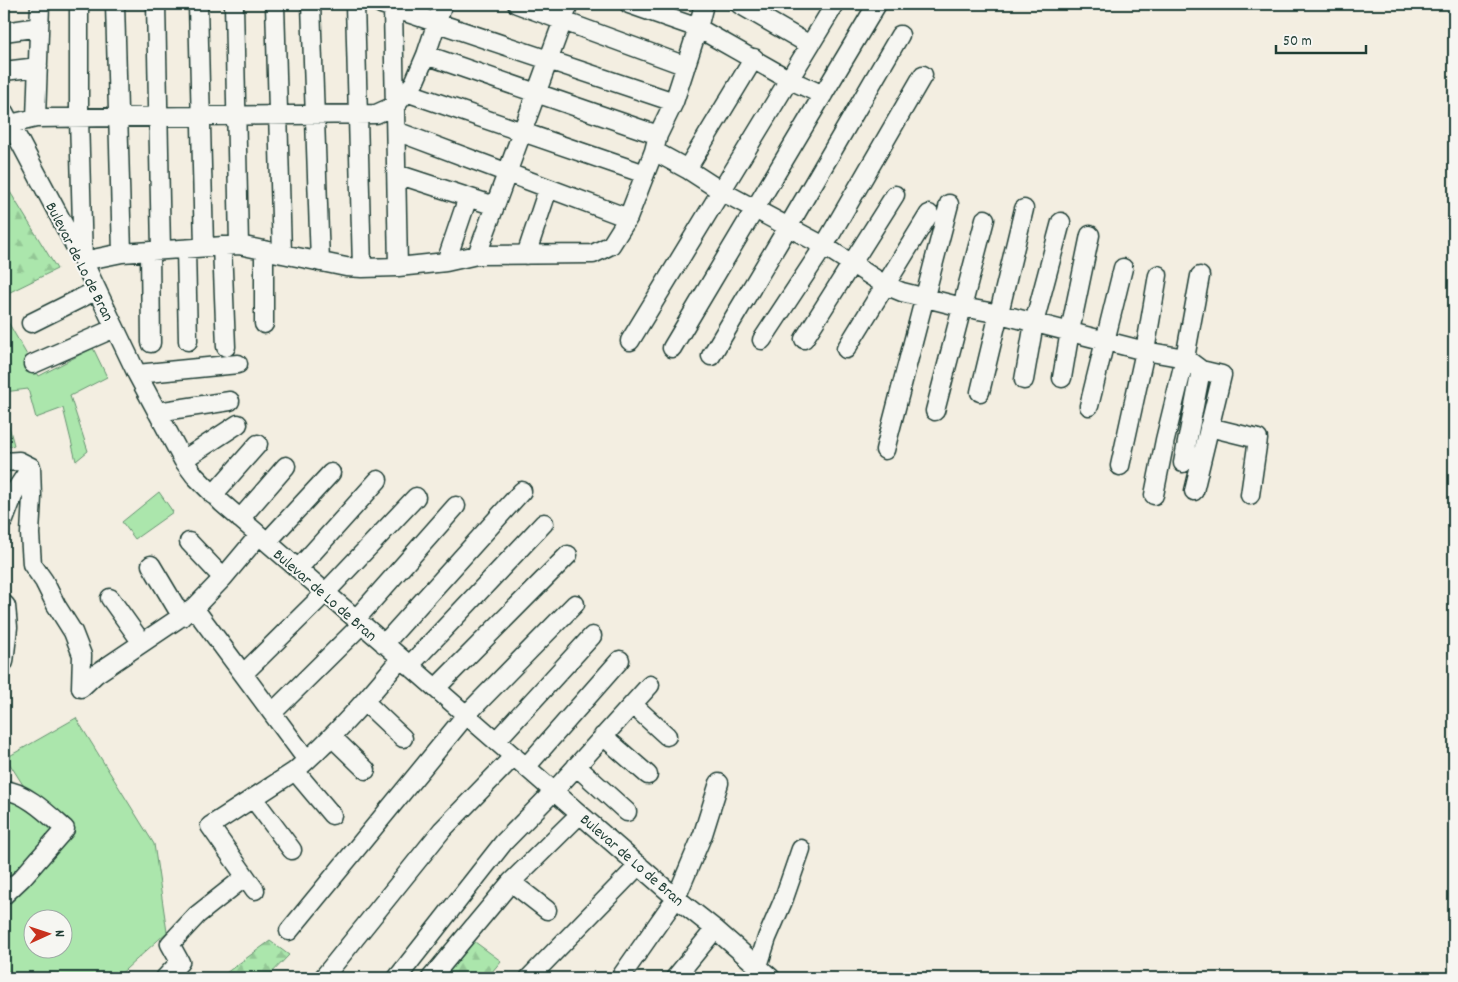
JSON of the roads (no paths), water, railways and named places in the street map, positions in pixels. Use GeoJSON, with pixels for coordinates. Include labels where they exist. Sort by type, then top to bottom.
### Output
{"type":"FeatureCollection","features":[{"type":"Feature","properties":{"kind":"street"},"geometry":{"type":"LineString","coordinates":[[36,118],[40,4]]}},
{"type":"Feature","properties":{"kind":"street"},"geometry":{"type":"LineString","coordinates":[[79,4],[79,118],[83,261],[122,252],[231,245],[346,267],[362,268],[398,267],[446,262],[476,255],[592,254],[611,245],[628,218],[656,143],[674,102],[704,4]]}},
{"type":"Feature","properties":{"kind":"street"},"geometry":{"type":"LineString","coordinates":[[116,4],[122,252]]}},
{"type":"Feature","properties":{"kind":"street"},"geometry":{"type":"LineString","coordinates":[[151,343],[158,117],[156,4]]}},
{"type":"Feature","properties":{"kind":"street"},"geometry":{"type":"LineString","coordinates":[[198,4],[204,247]]}},
{"type":"Feature","properties":{"kind":"street"},"geometry":{"type":"LineString","coordinates":[[226,348],[236,116],[234,4]]}},
{"type":"Feature","properties":{"kind":"street"},"geometry":{"type":"LineString","coordinates":[[275,4],[282,254]]}},
{"type":"Feature","properties":{"kind":"street"},"geometry":{"type":"LineString","coordinates":[[310,4],[320,262]]}},
{"type":"Feature","properties":{"kind":"street"},"geometry":{"type":"LineString","coordinates":[[355,4],[362,268]]}},
{"type":"Feature","properties":{"kind":"street"},"geometry":{"type":"LineString","coordinates":[[7,118],[376,114],[401,98],[414,83],[426,55],[442,4]]}},
{"type":"Feature","properties":{"kind":"street"},"geometry":{"type":"LineString","coordinates":[[517,4],[686,66]]}},
{"type":"Feature","properties":{"kind":"street"},"geometry":{"type":"LineString","coordinates":[[476,255],[569,4]]}},
{"type":"Feature","properties":{"kind":"street"},"geometry":{"type":"LineString","coordinates":[[628,4],[661,9],[754,58],[788,79],[823,95]]}},
{"type":"Feature","properties":{"kind":"street"},"geometry":{"type":"LineString","coordinates":[[739,4],[810,45]]}},
{"type":"Feature","properties":{"kind":"street"},"geometry":{"type":"LineString","coordinates":[[672,348],[878,4]]}},
{"type":"Feature","properties":{"kind":"street"},"geometry":{"type":"LineString","coordinates":[[630,341],[810,45],[830,5]]}},
{"type":"Feature","properties":{"kind":"street"},"geometry":{"type":"LineString","coordinates":[[398,267],[396,131],[401,98],[387,6],[674,102]]}},
{"type":"Feature","properties":{"kind":"street"},"geometry":{"type":"LineString","coordinates":[[4,32],[39,27]]}},
{"type":"Feature","properties":{"kind":"street"},"geometry":{"type":"LineString","coordinates":[[711,356],[900,35]]}},
{"type":"Feature","properties":{"kind":"street"},"geometry":{"type":"LineString","coordinates":[[426,55],[536,93],[656,143],[688,169],[721,191],[824,246],[884,285],[902,292],[962,307],[1000,314],[1145,351],[1186,358],[1201,370],[1222,375],[1194,491]]}},
{"type":"Feature","properties":{"kind":"street"},"geometry":{"type":"LineString","coordinates":[[688,169],[754,58]]}},
{"type":"Feature","properties":{"kind":"street"},"geometry":{"type":"LineString","coordinates":[[4,71],[38,67]]}},
{"type":"Feature","properties":{"kind":"street"},"geometry":{"type":"LineString","coordinates":[[762,340],[824,246],[923,75]]}},
{"type":"Feature","properties":{"kind":"street"},"geometry":{"type":"LineString","coordinates":[[401,98],[522,132],[645,174]]}},
{"type":"Feature","properties":{"kind":"street","name":"Bulevar de Lo de Bran"},"geometry":{"type":"LineString","coordinates":[[7,118],[83,261],[137,374],[183,460],[195,476],[240,519],[676,898],[715,928],[764,974]]}},
{"type":"Feature","properties":{"kind":"street"},"geometry":{"type":"LineString","coordinates":[[396,131],[628,218]]}},
{"type":"Feature","properties":{"kind":"street"},"geometry":{"type":"LineString","coordinates":[[397,174],[495,206]]}},
{"type":"Feature","properties":{"kind":"street"},"geometry":{"type":"LineString","coordinates":[[526,255],[548,189]]}},
{"type":"Feature","properties":{"kind":"street"},"geometry":{"type":"LineString","coordinates":[[804,339],[895,195]]}},
{"type":"Feature","properties":{"kind":"street"},"geometry":{"type":"LineString","coordinates":[[446,262],[468,197]]}},
{"type":"Feature","properties":{"kind":"street"},"geometry":{"type":"LineString","coordinates":[[885,450],[949,204]]}},
{"type":"Feature","properties":{"kind":"street"},"geometry":{"type":"LineString","coordinates":[[980,392],[1024,209]]}},
{"type":"Feature","properties":{"kind":"street"},"geometry":{"type":"LineString","coordinates":[[846,349],[884,285],[930,214]]}},
{"type":"Feature","properties":{"kind":"street"},"geometry":{"type":"LineString","coordinates":[[935,411],[985,220]]}},
{"type":"Feature","properties":{"kind":"street"},"geometry":{"type":"LineString","coordinates":[[1024,380],[1034,323],[1061,222]]}},
{"type":"Feature","properties":{"kind":"street"},"geometry":{"type":"LineString","coordinates":[[1062,378],[1090,235]]}},
{"type":"Feature","properties":{"kind":"street"},"geometry":{"type":"LineString","coordinates":[[186,249],[188,341]]}},
{"type":"Feature","properties":{"kind":"street"},"geometry":{"type":"LineString","coordinates":[[264,250],[264,324]]}},
{"type":"Feature","properties":{"kind":"street"},"geometry":{"type":"LineString","coordinates":[[1089,406],[1123,268]]}},
{"type":"Feature","properties":{"kind":"street"},"geometry":{"type":"LineString","coordinates":[[1120,466],[1145,351],[1158,275]]}},
{"type":"Feature","properties":{"kind":"street"},"geometry":{"type":"LineString","coordinates":[[1154,495],[1186,358],[1200,276]]}},
{"type":"Feature","properties":{"kind":"street"},"geometry":{"type":"LineString","coordinates":[[30,323],[97,290]]}},
{"type":"Feature","properties":{"kind":"street"},"geometry":{"type":"LineString","coordinates":[[33,364],[115,328]]}},
{"type":"Feature","properties":{"kind":"street"},"geometry":{"type":"LineString","coordinates":[[137,374],[238,364]]}},
{"type":"Feature","properties":{"kind":"street"},"geometry":{"type":"LineString","coordinates":[[1183,463],[1201,370]]}},
{"type":"Feature","properties":{"kind":"street"},"geometry":{"type":"LineString","coordinates":[[157,412],[230,401]]}},
{"type":"Feature","properties":{"kind":"street"},"geometry":{"type":"LineString","coordinates":[[183,460],[238,424]]}},
{"type":"Feature","properties":{"kind":"street"},"geometry":{"type":"LineString","coordinates":[[1209,427],[1258,438],[1250,495]]}},
{"type":"Feature","properties":{"kind":"street"},"geometry":{"type":"LineString","coordinates":[[213,495],[258,444]]}},
{"type":"Feature","properties":{"kind":"street"},"geometry":{"type":"LineString","coordinates":[[4,462],[19,461],[30,467]]}},
{"type":"Feature","properties":{"kind":"street"},"geometry":{"type":"LineString","coordinates":[[240,519],[286,466]]}},
{"type":"Feature","properties":{"kind":"street"},"geometry":{"type":"LineString","coordinates":[[5,513],[15,491],[30,467]]}},
{"type":"Feature","properties":{"kind":"street"},"geometry":{"type":"LineString","coordinates":[[30,467],[32,564],[73,632],[82,655],[81,688],[96,674],[188,612],[330,473]]}},
{"type":"Feature","properties":{"kind":"street"},"geometry":{"type":"LineString","coordinates":[[298,569],[378,480]]}},
{"type":"Feature","properties":{"kind":"street"},"geometry":{"type":"LineString","coordinates":[[384,644],[522,491]]}},
{"type":"Feature","properties":{"kind":"street"},"geometry":{"type":"LineString","coordinates":[[243,674],[325,593],[416,497]]}},
{"type":"Feature","properties":{"kind":"street"},"geometry":{"type":"LineString","coordinates":[[272,713],[359,622],[456,506]]}},
{"type":"Feature","properties":{"kind":"street"},"geometry":{"type":"LineString","coordinates":[[165,978],[180,962],[170,944],[198,915],[250,883],[210,826],[301,766],[544,524]]}},
{"type":"Feature","properties":{"kind":"street"},"geometry":{"type":"LineString","coordinates":[[189,542],[223,578]]}},
{"type":"Feature","properties":{"kind":"street"},"geometry":{"type":"LineString","coordinates":[[436,688],[568,555]]}},
{"type":"Feature","properties":{"kind":"street"},"geometry":{"type":"LineString","coordinates":[[151,565],[188,612],[243,674],[272,713],[301,766],[332,815]]}},
{"type":"Feature","properties":{"kind":"street"},"geometry":{"type":"LineString","coordinates":[[110,598],[142,643]]}},
{"type":"Feature","properties":{"kind":"street"},"geometry":{"type":"LineString","coordinates":[[289,931],[466,715],[575,604]]}},
{"type":"Feature","properties":{"kind":"street"},"geometry":{"type":"LineString","coordinates":[[4,662],[8,627],[5,610]]}},
{"type":"Feature","properties":{"kind":"street"},"geometry":{"type":"LineString","coordinates":[[496,741],[592,636]]}},
{"type":"Feature","properties":{"kind":"street"},"geometry":{"type":"LineString","coordinates":[[323,978],[442,830],[520,762],[620,660]]}},
{"type":"Feature","properties":{"kind":"street"},"geometry":{"type":"LineString","coordinates":[[396,978],[504,842],[554,791],[650,684]]}},
{"type":"Feature","properties":{"kind":"street"},"geometry":{"type":"LineString","coordinates":[[365,702],[403,738]]}},
{"type":"Feature","properties":{"kind":"street"},"geometry":{"type":"LineString","coordinates":[[633,705],[667,736]]}},
{"type":"Feature","properties":{"kind":"street"},"geometry":{"type":"LineString","coordinates":[[603,736],[648,775]]}},
{"type":"Feature","properties":{"kind":"street"},"geometry":{"type":"LineString","coordinates":[[332,737],[366,770]]}},
{"type":"Feature","properties":{"kind":"street"},"geometry":{"type":"LineString","coordinates":[[576,766],[626,812]]}},
{"type":"Feature","properties":{"kind":"street"},"geometry":{"type":"LineString","coordinates":[[620,978],[676,898],[703,834],[720,783]]}},
{"type":"Feature","properties":{"kind":"street"},"geometry":{"type":"LineString","coordinates":[[4,790],[10,790],[39,805],[65,829],[22,878],[4,895]]}},
{"type":"Feature","properties":{"kind":"street"},"geometry":{"type":"LineString","coordinates":[[253,798],[292,850]]}},
{"type":"Feature","properties":{"kind":"street"},"geometry":{"type":"LineString","coordinates":[[431,978],[511,882],[580,814]]}},
{"type":"Feature","properties":{"kind":"street"},"geometry":{"type":"LineString","coordinates":[[764,974],[767,938],[783,901],[801,849]]}},
{"type":"Feature","properties":{"kind":"street"},"geometry":{"type":"LineString","coordinates":[[529,978],[639,865]]}},
{"type":"Feature","properties":{"kind":"street"},"geometry":{"type":"LineString","coordinates":[[511,882],[547,910]]}},
{"type":"Feature","properties":{"kind":"street"},"geometry":{"type":"LineString","coordinates":[[675,978],[715,928]]}}]}
